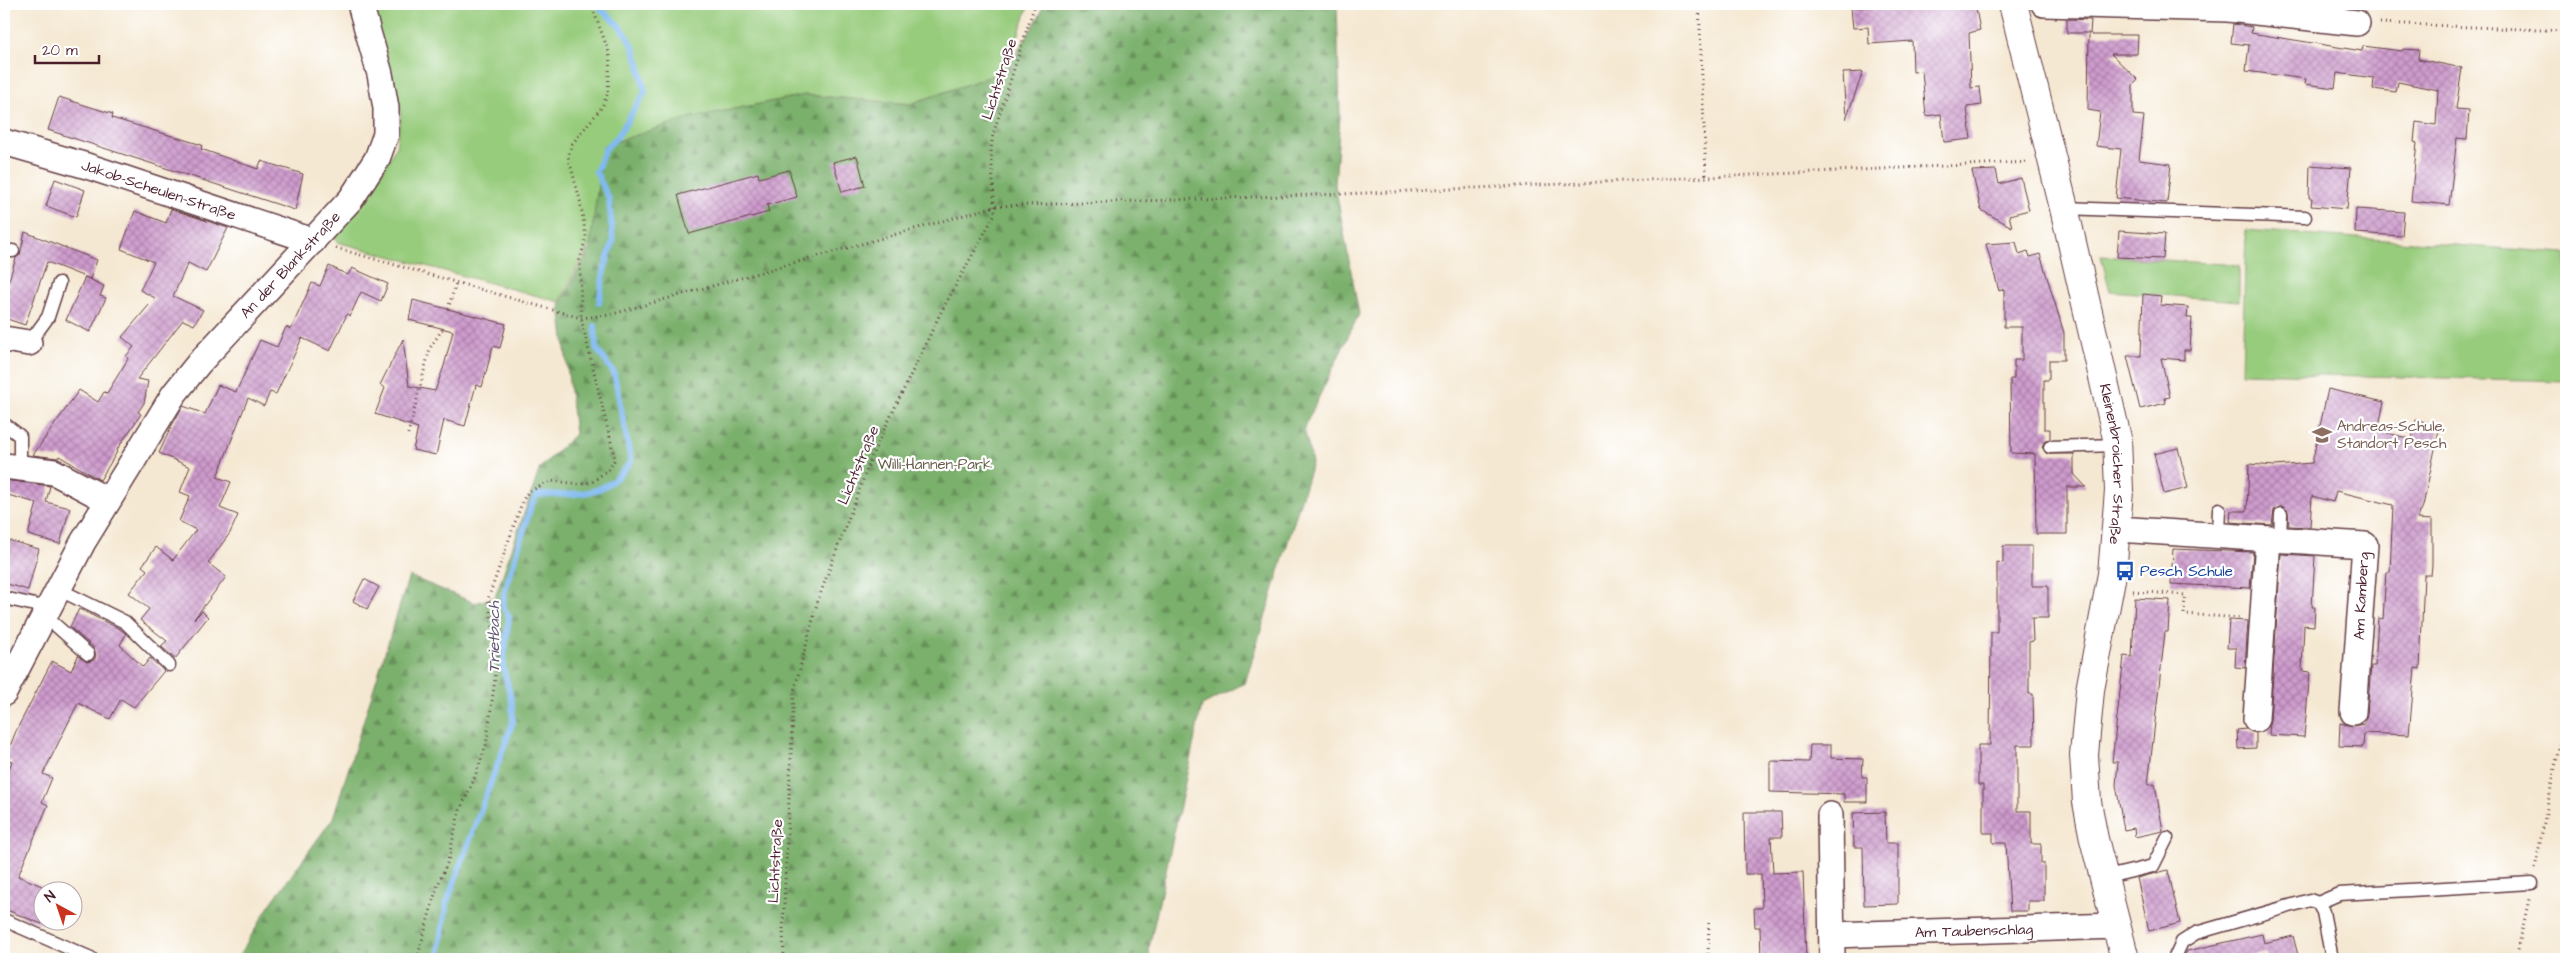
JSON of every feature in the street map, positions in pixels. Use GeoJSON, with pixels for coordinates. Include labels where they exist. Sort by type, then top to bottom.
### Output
{"type":"FeatureCollection","features":[{"type":"Feature","properties":{"kind":"street","name":"An der Blankstraße"},"geometry":{"type":"LineString","coordinates":[[4,693],[107,500],[181,384],[361,186],[377,159],[386,134],[385,96],[360,4]]}},
{"type":"Feature","properties":{"kind":"street","name":"Kleinenbroicher Straße"},"geometry":{"type":"LineString","coordinates":[[2013,4],[2112,410],[2117,445],[2119,490],[2117,529],[2110,590],[2090,690],[2084,755],[2089,815],[2103,878],[2125,959]]}},
{"type":"Feature","properties":{"kind":"street"},"geometry":{"type":"LineString","coordinates":[[2044,4],[2228,9],[2357,22]]}},
{"type":"Feature","properties":{"kind":"street","name":"Jakob-Scheulen-Straße"},"geometry":{"type":"LineString","coordinates":[[4,142],[87,166],[313,241]]}},
{"type":"Feature","properties":{"kind":"street"},"geometry":{"type":"LineString","coordinates":[[4,339],[29,343]]}},
{"type":"Feature","properties":{"kind":"street"},"geometry":{"type":"LineString","coordinates":[[12,467],[47,470],[60,474],[107,500]]}},
{"type":"Feature","properties":{"kind":"street","name":"Am Kamberg"},"geometry":{"type":"LineString","coordinates":[[2117,529],[2365,545],[2354,712]]}},
{"type":"Feature","properties":{"kind":"street"},"geometry":{"type":"LineString","coordinates":[[2256,719],[2262,619],[2274,539]]}},
{"type":"Feature","properties":{"kind":"street","name":"Am Taubenschlag"},"geometry":{"type":"LineString","coordinates":[[1830,815],[1832,947],[2117,926]]}},
{"type":"Feature","properties":{"kind":"lane"},"geometry":{"type":"LineString","coordinates":[[2064,208],[2305,217]]}},
{"type":"Feature","properties":{"kind":"lane"},"geometry":{"type":"LineString","coordinates":[[29,343],[48,317],[59,283]]}},
{"type":"Feature","properties":{"kind":"lane"},"geometry":{"type":"LineString","coordinates":[[7,426],[20,436],[12,467]]}},
{"type":"Feature","properties":{"kind":"lane"},"geometry":{"type":"LineString","coordinates":[[2050,447],[2117,445]]}},
{"type":"Feature","properties":{"kind":"lane"},"geometry":{"type":"LineString","coordinates":[[2218,536],[2219,509]]}},
{"type":"Feature","properties":{"kind":"lane"},"geometry":{"type":"LineString","coordinates":[[2274,539],[2281,514]]}},
{"type":"Feature","properties":{"kind":"lane"},"geometry":{"type":"LineString","coordinates":[[4,598],[50,604],[125,622],[168,665]]}},
{"type":"Feature","properties":{"kind":"lane"},"geometry":{"type":"LineString","coordinates":[[50,604],[88,654]]}},
{"type":"Feature","properties":{"kind":"lane"},"geometry":{"type":"LineString","coordinates":[[2103,878],[2153,866],[2167,838]]}},
{"type":"Feature","properties":{"kind":"lane"},"geometry":{"type":"LineString","coordinates":[[2318,903],[2339,894],[2532,882]]}},
{"type":"Feature","properties":{"kind":"lane"},"geometry":{"type":"LineString","coordinates":[[2174,959],[2182,942],[2196,933],[2313,900],[2318,903],[2323,912],[2332,959]]}},
{"type":"Feature","properties":{"kind":"lane"},"geometry":{"type":"LineString","coordinates":[[4,920],[91,958]]}},
{"type":"Feature","properties":{"kind":"path"},"geometry":{"type":"LineString","coordinates":[[418,959],[437,887],[448,861],[459,812],[473,782],[486,746],[498,656],[488,599],[523,500],[528,492],[551,481],[581,484],[592,482],[609,469],[615,459],[581,318],[580,260],[586,240],[580,200],[568,154],[574,141],[605,102],[608,94],[610,61],[590,4]]}},
{"type":"Feature","properties":{"kind":"path","name":"Lichtstraße"},"geometry":{"type":"LineString","coordinates":[[784,959],[783,927],[794,690],[818,600],[873,452],[940,314],[988,230],[996,206],[991,149],[993,134],[1035,4]]}},
{"type":"Feature","properties":{"kind":"path"},"geometry":{"type":"LineString","coordinates":[[1699,4],[1706,176]]}},
{"type":"Feature","properties":{"kind":"path"},"geometry":{"type":"LineString","coordinates":[[2357,22],[2566,30]]}},
{"type":"Feature","properties":{"kind":"path"},"geometry":{"type":"LineString","coordinates":[[313,241],[581,318],[609,315],[996,206],[1368,193],[2052,161]]}},
{"type":"Feature","properties":{"kind":"path"},"geometry":{"type":"LineString","coordinates":[[448,309],[456,283]]}},
{"type":"Feature","properties":{"kind":"path"},"geometry":{"type":"LineString","coordinates":[[408,434],[430,348],[443,328]]}},
{"type":"Feature","properties":{"kind":"path"},"geometry":{"type":"LineString","coordinates":[[2110,590],[2185,595],[2184,614],[2262,619]]}},
{"type":"Feature","properties":{"kind":"path"},"geometry":{"type":"LineString","coordinates":[[2516,959],[2566,712]]}},
{"type":"Feature","properties":{"kind":"path"},"geometry":{"type":"LineString","coordinates":[[1708,959],[1709,920]]}},
{"type":"Feature","properties":{"kind":"green space"},"geometry":{"type":"Polygon","coordinates":[[[370,4],[1029,4],[1006,71],[910,104],[805,95],[689,118],[604,146],[590,247],[588,246],[560,302],[337,242],[334,234],[362,205],[396,147],[401,112],[390,67],[370,4]]]}},
{"type":"Feature","properties":{"kind":"green space","name":"Willi-Hannen-Park"},"geometry":{"type":"Polygon","coordinates":[[[1043,4],[1337,4],[1340,116],[1335,185],[1359,314],[1304,428],[1312,463],[1245,683],[1202,705],[1149,948],[1150,959],[237,959],[269,906],[333,818],[409,576],[475,603],[495,597],[540,468],[575,434],[560,305],[590,247],[603,146],[689,118],[805,95],[910,104],[1006,71],[1041,13],[1043,4]]]}},
{"type":"Feature","properties":{"kind":"green space"},"geometry":{"type":"Polygon","coordinates":[[[2246,230],[2566,253],[2566,381],[2242,373],[2246,230]]]}},
{"type":"Feature","properties":{"kind":"green space"},"geometry":{"type":"Polygon","coordinates":[[[2101,256],[2239,265],[2239,301],[2110,291],[2101,256]]]}},
{"type":"Feature","properties":{"kind":"building"},"geometry":{"type":"Polygon","coordinates":[[[1908,4],[1975,4],[1980,30],[1969,33],[1971,88],[1980,87],[1982,105],[1967,107],[1971,139],[1944,142],[1941,114],[1926,116],[1922,71],[1913,72],[1912,41],[1869,44],[1868,27],[1853,28],[1851,8],[1908,4]]]}},
{"type":"Feature","properties":{"kind":"building"},"geometry":{"type":"Polygon","coordinates":[[[2067,19],[2091,20],[2090,33],[2092,35],[2138,35],[2137,54],[2111,54],[2138,80],[2133,85],[2133,115],[2144,116],[2139,160],[2171,164],[2167,203],[2116,198],[2121,149],[2096,146],[2100,112],[2088,110],[2089,33],[2067,33],[2067,19]]]}},
{"type":"Feature","properties":{"kind":"building"},"geometry":{"type":"Polygon","coordinates":[[[2233,24],[2252,27],[2251,33],[2362,51],[2363,46],[2402,51],[2403,49],[2419,50],[2418,59],[2462,68],[2456,109],[2469,110],[2467,139],[2457,138],[2449,205],[2411,201],[2417,143],[2414,142],[2416,122],[2436,125],[2438,90],[2398,82],[2396,92],[2373,89],[2374,78],[2337,73],[2335,88],[2305,84],[2306,79],[2246,71],[2249,45],[2231,43],[2233,24]]]}},
{"type":"Feature","properties":{"kind":"building"},"geometry":{"type":"Polygon","coordinates":[[[1863,72],[1846,119],[1843,73],[1863,72]]]}},
{"type":"Feature","properties":{"kind":"building"},"geometry":{"type":"Polygon","coordinates":[[[59,97],[113,114],[112,118],[202,145],[201,149],[258,169],[261,161],[303,174],[295,210],[48,130],[59,97]]]}},
{"type":"Feature","properties":{"kind":"building"},"geometry":{"type":"Polygon","coordinates":[[[857,156],[865,186],[842,192],[833,162],[857,156]]]}},
{"type":"Feature","properties":{"kind":"building"},"geometry":{"type":"Polygon","coordinates":[[[2310,165],[2351,168],[2347,209],[2311,206],[2312,198],[2309,198],[2310,165]]]}},
{"type":"Feature","properties":{"kind":"building"},"geometry":{"type":"Polygon","coordinates":[[[789,170],[797,197],[767,205],[769,212],[689,234],[678,195],[758,173],[759,178],[789,170]]]}},
{"type":"Feature","properties":{"kind":"building"},"geometry":{"type":"Polygon","coordinates":[[[1996,170],[1999,184],[2021,178],[2029,210],[2009,215],[2012,227],[1981,210],[1972,171],[1996,170]]]}},
{"type":"Feature","properties":{"kind":"building"},"geometry":{"type":"Polygon","coordinates":[[[55,179],[85,190],[76,217],[46,206],[55,179]]]}},
{"type":"Feature","properties":{"kind":"building"},"geometry":{"type":"Polygon","coordinates":[[[171,209],[228,228],[206,272],[188,263],[173,296],[203,310],[194,325],[183,320],[137,379],[148,381],[144,403],[138,412],[141,414],[116,451],[100,480],[59,456],[58,458],[33,455],[79,390],[98,402],[104,392],[107,393],[128,359],[126,356],[134,347],[122,337],[155,298],[140,290],[154,262],[121,249],[135,211],[166,223],[171,209]]]}},
{"type":"Feature","properties":{"kind":"building"},"geometry":{"type":"Polygon","coordinates":[[[2356,209],[2404,212],[2402,236],[2355,233],[2356,209]]]}},
{"type":"Feature","properties":{"kind":"building"},"geometry":{"type":"Polygon","coordinates":[[[2119,231],[2165,234],[2163,259],[2117,257],[2119,231]]]}},
{"type":"Feature","properties":{"kind":"building"},"geometry":{"type":"Polygon","coordinates":[[[25,232],[97,260],[90,279],[47,262],[25,325],[4,318],[4,296],[16,258],[20,255],[25,232]]]}},
{"type":"Feature","properties":{"kind":"building"},"geometry":{"type":"Polygon","coordinates":[[[2016,242],[2019,254],[2028,251],[2030,257],[2040,254],[2064,333],[2064,360],[2049,360],[2049,380],[2044,380],[2044,429],[2050,429],[2050,439],[2045,440],[2042,447],[2047,454],[2074,454],[2074,474],[2086,487],[2067,487],[2067,534],[2036,534],[2035,454],[2011,453],[2010,379],[2014,379],[2014,360],[2022,360],[2022,327],[2004,327],[2004,289],[1999,291],[1986,244],[2016,242]]]}},
{"type":"Feature","properties":{"kind":"building"},"geometry":{"type":"Polygon","coordinates":[[[329,266],[348,275],[352,268],[388,284],[381,301],[361,292],[350,316],[347,314],[330,351],[302,338],[276,394],[270,392],[264,406],[248,398],[217,477],[231,482],[220,508],[238,515],[230,533],[208,563],[226,577],[194,619],[202,611],[208,617],[175,659],[161,646],[167,641],[140,620],[149,609],[129,593],[147,570],[142,566],[156,547],[173,560],[196,530],[179,521],[190,496],[180,492],[190,467],[159,453],[183,406],[205,414],[218,385],[236,392],[260,340],[277,347],[286,327],[291,329],[312,283],[320,286],[329,266]]]}},
{"type":"Feature","properties":{"kind":"building"},"geometry":{"type":"Polygon","coordinates":[[[85,277],[104,286],[100,296],[106,298],[90,332],[66,320],[85,277]]]}},
{"type":"Feature","properties":{"kind":"building"},"geometry":{"type":"Polygon","coordinates":[[[2143,294],[2161,296],[2160,305],[2188,307],[2187,318],[2192,318],[2190,350],[2184,350],[2184,360],[2161,358],[2170,397],[2165,398],[2166,403],[2140,409],[2127,356],[2141,356],[2143,294]]]}},
{"type":"Feature","properties":{"kind":"building"},"geometry":{"type":"Polygon","coordinates":[[[413,300],[506,324],[500,348],[493,346],[482,387],[476,385],[465,426],[444,420],[436,455],[413,450],[418,428],[375,414],[385,388],[380,385],[403,339],[409,386],[435,391],[444,366],[453,331],[409,320],[413,300]]]}},
{"type":"Feature","properties":{"kind":"building"},"geometry":{"type":"Polygon","coordinates":[[[2328,389],[2384,402],[2378,431],[2412,439],[2416,420],[2440,425],[2423,506],[2417,519],[2432,520],[2432,565],[2431,575],[2424,575],[2420,669],[2415,668],[2409,735],[2364,733],[2363,747],[2339,746],[2340,723],[2352,726],[2364,724],[2367,714],[2371,666],[2375,666],[2378,618],[2383,619],[2386,572],[2390,572],[2393,505],[2336,491],[2333,502],[2312,496],[2310,527],[2289,526],[2288,511],[2282,506],[2274,510],[2272,525],[2230,522],[2231,511],[2247,511],[2249,464],[2275,466],[2312,463],[2328,389]]]}},
{"type":"Feature","properties":{"kind":"building"},"geometry":{"type":"Polygon","coordinates":[[[2178,448],[2188,488],[2164,494],[2154,454],[2178,448]]]}},
{"type":"Feature","properties":{"kind":"building"},"geometry":{"type":"Polygon","coordinates":[[[4,480],[50,486],[46,502],[70,508],[60,544],[28,535],[37,503],[4,494],[4,480]]]}},
{"type":"Feature","properties":{"kind":"building"},"geometry":{"type":"Polygon","coordinates":[[[4,539],[39,549],[28,590],[4,583],[4,539]]]}},
{"type":"Feature","properties":{"kind":"building"},"geometry":{"type":"Polygon","coordinates":[[[2003,546],[2032,546],[2032,586],[2048,586],[2048,618],[2032,618],[2033,641],[2029,642],[2029,694],[2033,694],[2034,745],[2017,745],[2017,811],[2031,811],[2031,844],[2041,844],[2041,863],[2044,863],[2044,901],[2028,901],[2028,911],[2010,911],[2006,843],[1993,843],[1993,833],[1983,833],[1983,785],[1978,785],[1978,745],[1990,745],[1991,632],[1997,632],[1997,562],[2003,563],[2003,546]]]}},
{"type":"Feature","properties":{"kind":"building"},"geometry":{"type":"Polygon","coordinates":[[[2173,549],[2253,552],[2250,588],[2171,584],[2173,549]]]}},
{"type":"Feature","properties":{"kind":"building"},"geometry":{"type":"Polygon","coordinates":[[[2281,554],[2315,556],[2312,607],[2315,607],[2314,626],[2304,625],[2302,671],[2310,672],[2304,737],[2269,735],[2281,554]]]}},
{"type":"Feature","properties":{"kind":"building"},"geometry":{"type":"Polygon","coordinates":[[[364,579],[379,587],[367,609],[353,601],[364,579]]]}},
{"type":"Feature","properties":{"kind":"building"},"geometry":{"type":"Polygon","coordinates":[[[2135,598],[2170,600],[2168,632],[2165,632],[2148,785],[2155,784],[2163,831],[2135,837],[2134,828],[2124,830],[2116,785],[2118,762],[2112,762],[2124,656],[2132,657],[2135,598]]]}},
{"type":"Feature","properties":{"kind":"building"},"geometry":{"type":"Polygon","coordinates":[[[79,609],[120,629],[126,634],[120,645],[143,667],[150,658],[164,671],[134,707],[121,699],[110,719],[78,703],[43,774],[52,778],[42,802],[48,805],[18,876],[32,882],[32,920],[4,909],[4,783],[12,761],[5,759],[16,731],[52,661],[71,671],[78,656],[87,662],[94,660],[96,656],[94,648],[70,627],[79,609]]]}},
{"type":"Feature","properties":{"kind":"building"},"geometry":{"type":"Polygon","coordinates":[[[2229,620],[2248,621],[2245,668],[2235,667],[2236,648],[2227,648],[2229,620]]]}},
{"type":"Feature","properties":{"kind":"building"},"geometry":{"type":"Polygon","coordinates":[[[2246,729],[2256,733],[2256,748],[2238,749],[2237,730],[2246,729]]]}},
{"type":"Feature","properties":{"kind":"building"},"geometry":{"type":"Polygon","coordinates":[[[1810,745],[1831,745],[1831,758],[1863,759],[1862,777],[1867,777],[1867,802],[1844,802],[1844,794],[1770,792],[1770,761],[1809,762],[1810,745]]]}},
{"type":"Feature","properties":{"kind":"building"},"geometry":{"type":"Polygon","coordinates":[[[1744,812],[1781,812],[1782,837],[1771,837],[1773,873],[1803,872],[1806,959],[1761,959],[1760,927],[1755,927],[1754,908],[1762,908],[1761,874],[1745,874],[1744,812]]]}},
{"type":"Feature","properties":{"kind":"building"},"geometry":{"type":"Polygon","coordinates":[[[1885,812],[1886,843],[1898,843],[1898,904],[1864,905],[1863,847],[1854,847],[1853,813],[1885,812]]]}},
{"type":"Feature","properties":{"kind":"building"},"geometry":{"type":"Polygon","coordinates":[[[2168,870],[2180,923],[2149,931],[2137,878],[2168,870]]]}},
{"type":"Feature","properties":{"kind":"building"},"geometry":{"type":"Polygon","coordinates":[[[2262,934],[2264,943],[2293,936],[2299,959],[2267,959],[2266,953],[2240,959],[2183,959],[2187,951],[2262,934]]]}},
{"type":"Feature","properties":{"kind":"waterway","name":"Trietbach"},"geometry":{"type":"LineString","coordinates":[[599,303],[604,271],[613,241],[609,199],[596,172],[605,149],[618,136],[645,92],[640,67],[632,45],[620,27],[601,10],[600,4]]}},
{"type":"Feature","properties":{"kind":"waterway","name":"Trietbach"},"geometry":{"type":"LineString","coordinates":[[438,959],[447,902],[513,722],[512,703],[503,666],[509,617],[503,607],[504,594],[531,506],[537,495],[578,494],[600,488],[621,474],[631,461],[614,373],[596,348],[595,326]]}},
{"type":"Feature","properties":{"kind":"place","name":"Andreas-Schule, Standort Pesch"},"geometry":{"type":"Point","coordinates":[2322,435]}},
{"type":"Feature","properties":{"kind":"place","name":"Pesch Schule"},"geometry":{"type":"Point","coordinates":[2125,571]}}]}
